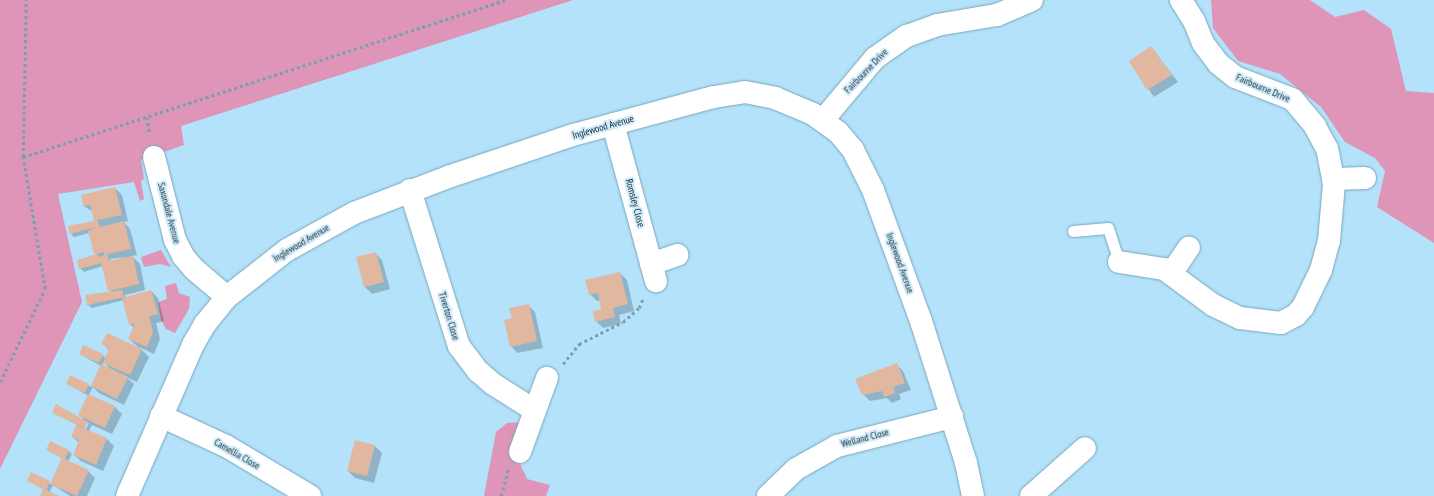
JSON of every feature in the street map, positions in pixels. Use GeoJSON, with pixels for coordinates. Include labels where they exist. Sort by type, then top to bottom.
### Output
{"type":"FeatureCollection","features":[{"type":"Feature","properties":{"kind":"street","name":"Fairbourne Drive"},"geometry":{"type":"LineString","coordinates":[[823,120],[875,58],[907,36],[937,25],[997,15],[1032,0]]}},
{"type":"Feature","properties":{"kind":"street","name":"Fairbourne Drive"},"geometry":{"type":"LineString","coordinates":[[1119,262],[1156,266],[1171,274],[1213,305],[1240,318],[1272,323],[1289,320],[1303,307],[1321,270],[1331,228],[1333,178],[1327,149],[1301,108],[1283,94],[1235,77],[1218,63],[1202,43],[1194,21],[1181,0]]}},
{"type":"Feature","properties":{"kind":"street","name":"Inglewood Avenue"},"geometry":{"type":"LineString","coordinates":[[127,496],[194,343],[227,297],[270,261],[304,239],[354,213],[410,190],[613,124],[714,97],[745,92],[780,99],[823,120],[847,141],[873,190],[921,321],[952,417],[973,496]]}},
{"type":"Feature","properties":{"kind":"street","name":"Romsley Close"},"geometry":{"type":"LineString","coordinates":[[613,124],[654,273]]}},
{"type":"Feature","properties":{"kind":"street","name":"Saxondale Avenue"},"geometry":{"type":"LineString","coordinates":[[154,157],[175,240],[183,256],[194,269],[227,297]]}},
{"type":"Feature","properties":{"kind":"street"},"geometry":{"type":"LineString","coordinates":[[1333,178],[1365,178]]}},
{"type":"Feature","properties":{"kind":"street","name":"Tiverton Close"},"geometry":{"type":"LineString","coordinates":[[410,190],[458,346],[478,371],[493,384],[534,410]]}},
{"type":"Feature","properties":{"kind":"street"},"geometry":{"type":"LineString","coordinates":[[1171,274],[1189,247]]}},
{"type":"Feature","properties":{"kind":"street"},"geometry":{"type":"LineString","coordinates":[[654,273],[677,255]]}},
{"type":"Feature","properties":{"kind":"street"},"geometry":{"type":"LineString","coordinates":[[520,452],[534,410],[548,378]]}},
{"type":"Feature","properties":{"kind":"street","name":"Camellia Close"},"geometry":{"type":"LineString","coordinates":[[161,416],[226,446],[310,496]]}},
{"type":"Feature","properties":{"kind":"street","name":"Welland Close"},"geometry":{"type":"LineString","coordinates":[[768,496],[796,469],[837,446],[952,417]]}},
{"type":"Feature","properties":{"kind":"street"},"geometry":{"type":"LineString","coordinates":[[1031,496],[1085,448]]}},
{"type":"Feature","properties":{"kind":"lane"},"geometry":{"type":"LineString","coordinates":[[1073,231],[1108,228],[1119,262]]}},
{"type":"Feature","properties":{"kind":"path"},"geometry":{"type":"LineString","coordinates":[[0,382],[45,289],[23,157],[26,0]]}},
{"type":"Feature","properties":{"kind":"path"},"geometry":{"type":"LineString","coordinates":[[23,157],[505,0]]}},
{"type":"Feature","properties":{"kind":"path"},"geometry":{"type":"LineString","coordinates":[[548,378],[555,376],[567,356],[579,344],[623,322],[639,308],[654,273]]}},
{"type":"Feature","properties":{"kind":"shaded area"},"geometry":{"type":"Polygon","coordinates":[[[0,0],[573,0],[181,126],[184,145],[141,160],[144,179],[141,181],[144,199],[140,201],[134,182],[58,194],[82,302],[0,469],[0,0]]]}},
{"type":"Feature","properties":{"kind":"shaded area"},"geometry":{"type":"Polygon","coordinates":[[[1211,0],[1310,0],[1335,17],[1364,10],[1391,29],[1406,91],[1434,93],[1434,243],[1377,207],[1385,171],[1375,158],[1345,142],[1321,107],[1280,74],[1238,61],[1213,28],[1211,0]]]}},
{"type":"Feature","properties":{"kind":"shaded area"},"geometry":{"type":"Polygon","coordinates":[[[161,250],[171,267],[160,264],[144,267],[141,257],[161,250]]]}},
{"type":"Feature","properties":{"kind":"shaded area"},"geometry":{"type":"Polygon","coordinates":[[[176,283],[179,293],[190,297],[189,309],[175,333],[166,329],[161,320],[158,302],[167,299],[165,286],[176,283]]]}},
{"type":"Feature","properties":{"kind":"shaded area"},"geometry":{"type":"Polygon","coordinates":[[[520,422],[513,448],[527,479],[550,485],[546,496],[484,496],[496,432],[507,423],[520,422]]]}},
{"type":"Feature","properties":{"kind":"building"},"geometry":{"type":"Polygon","coordinates":[[[1151,46],[1172,75],[1147,90],[1129,61],[1151,46]]]}},
{"type":"Feature","properties":{"kind":"building"},"geometry":{"type":"Polygon","coordinates":[[[115,187],[122,215],[97,220],[100,227],[124,221],[131,249],[107,254],[109,261],[133,256],[139,284],[108,291],[101,263],[79,269],[77,260],[97,254],[98,257],[104,255],[104,252],[94,254],[88,231],[97,227],[70,234],[68,226],[94,221],[90,205],[83,206],[81,195],[115,187]]]}},
{"type":"Feature","properties":{"kind":"building"},"geometry":{"type":"Polygon","coordinates":[[[376,252],[384,282],[364,287],[356,257],[376,252]]]}},
{"type":"Feature","properties":{"kind":"building"},"geometry":{"type":"Polygon","coordinates":[[[620,272],[628,304],[613,308],[615,317],[595,322],[593,311],[601,309],[598,293],[589,295],[585,280],[620,272]]]}},
{"type":"Feature","properties":{"kind":"building"},"geometry":{"type":"Polygon","coordinates":[[[122,290],[124,297],[87,305],[85,295],[122,290]]]}},
{"type":"Feature","properties":{"kind":"building"},"geometry":{"type":"Polygon","coordinates":[[[151,290],[158,314],[149,316],[153,332],[147,347],[128,339],[135,323],[129,325],[122,298],[151,290]]]}},
{"type":"Feature","properties":{"kind":"building"},"geometry":{"type":"Polygon","coordinates":[[[529,304],[537,341],[510,347],[504,320],[512,318],[509,308],[529,304]]]}},
{"type":"Feature","properties":{"kind":"building"},"geometry":{"type":"Polygon","coordinates":[[[107,333],[142,349],[130,375],[103,363],[109,348],[101,344],[107,333]]]}},
{"type":"Feature","properties":{"kind":"building"},"geometry":{"type":"Polygon","coordinates":[[[83,345],[103,354],[99,363],[79,354],[83,345]]]}},
{"type":"Feature","properties":{"kind":"building"},"geometry":{"type":"Polygon","coordinates":[[[897,363],[905,383],[893,387],[895,393],[884,397],[882,391],[862,395],[855,379],[897,363]]]}},
{"type":"Feature","properties":{"kind":"building"},"geometry":{"type":"Polygon","coordinates":[[[101,364],[128,377],[117,399],[91,386],[101,364]]]}},
{"type":"Feature","properties":{"kind":"building"},"geometry":{"type":"Polygon","coordinates":[[[70,375],[89,384],[85,393],[66,384],[70,375]]]}},
{"type":"Feature","properties":{"kind":"building"},"geometry":{"type":"Polygon","coordinates":[[[88,394],[115,406],[105,428],[78,415],[88,394]]]}},
{"type":"Feature","properties":{"kind":"building"},"geometry":{"type":"Polygon","coordinates":[[[56,404],[88,422],[85,428],[52,413],[56,404]]]}},
{"type":"Feature","properties":{"kind":"building"},"geometry":{"type":"Polygon","coordinates":[[[76,425],[107,438],[96,465],[73,455],[79,440],[71,437],[76,425]]]}},
{"type":"Feature","properties":{"kind":"building"},"geometry":{"type":"Polygon","coordinates":[[[355,440],[375,445],[367,476],[347,471],[355,440]]]}},
{"type":"Feature","properties":{"kind":"building"},"geometry":{"type":"Polygon","coordinates":[[[50,441],[69,450],[65,459],[89,470],[77,496],[50,484],[62,458],[46,450],[50,441]]]}},
{"type":"Feature","properties":{"kind":"building"},"geometry":{"type":"Polygon","coordinates":[[[31,472],[50,481],[46,490],[59,496],[40,496],[43,489],[27,481],[31,472]]]}}]}
